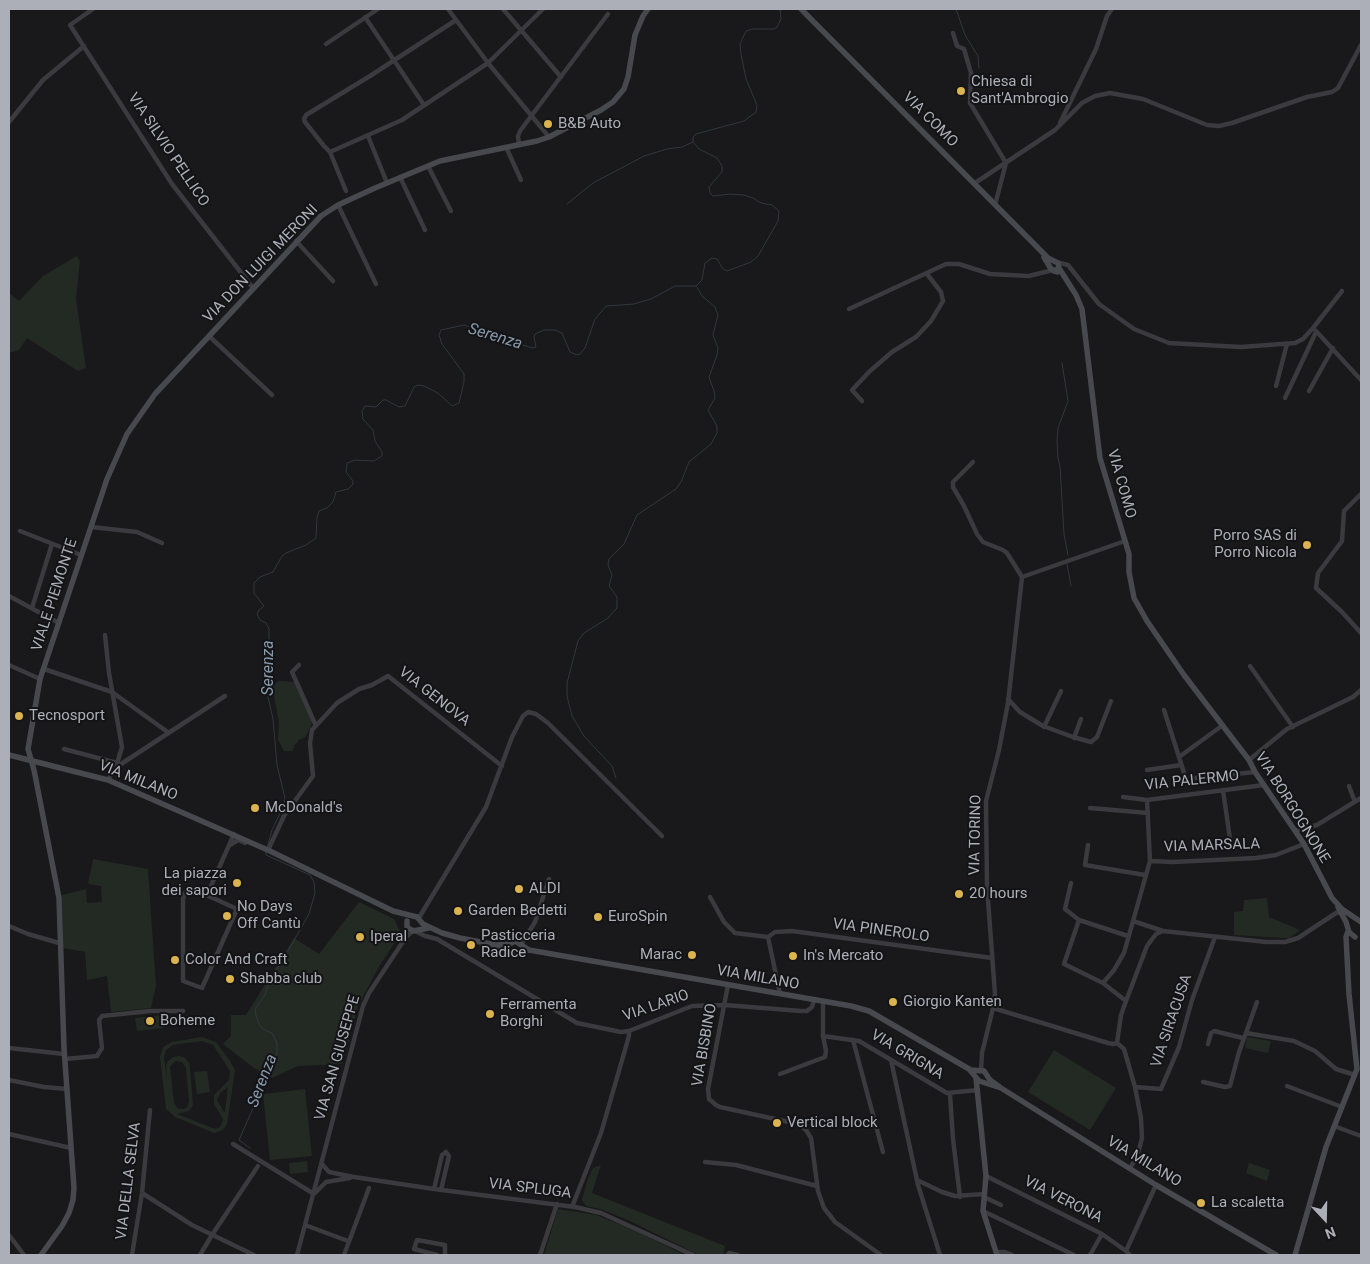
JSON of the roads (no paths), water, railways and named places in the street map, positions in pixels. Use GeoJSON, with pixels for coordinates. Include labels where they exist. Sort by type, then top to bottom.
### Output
{"type":"FeatureCollection","features":[{"type":"Feature","properties":{"kind":"street","name":"VIA SILVIO PELLICO"},"geometry":{"type":"LineString","coordinates":[[93,9],[70,25],[172,184],[253,288]]}},
{"type":"Feature","properties":{"kind":"street"},"geometry":{"type":"LineString","coordinates":[[326,44],[378,9]]}},
{"type":"Feature","properties":{"kind":"street"},"geometry":{"type":"LineString","coordinates":[[448,9],[488,63],[549,137]]}},
{"type":"Feature","properties":{"kind":"street"},"geometry":{"type":"LineString","coordinates":[[504,9],[561,78]]}},
{"type":"Feature","properties":{"kind":"street"},"geometry":{"type":"LineString","coordinates":[[330,152],[402,120],[488,63],[543,9]]}},
{"type":"Feature","properties":{"kind":"street","name":"VIA DON LUIGI MERONI"},"geometry":{"type":"LineString","coordinates":[[124,442],[127,434],[155,394],[321,216],[338,205],[428,166],[449,159],[549,137],[602,110],[613,102],[624,89],[635,34],[648,9]]}},
{"type":"Feature","properties":{"kind":"street","name":"VIA COMO"},"geometry":{"type":"LineString","coordinates":[[801,9],[1041,251],[1071,286],[1082,309],[1100,458],[1129,554],[1129,572],[1134,598],[1147,621],[1184,675]]}},
{"type":"Feature","properties":{"kind":"street"},"geometry":{"type":"LineString","coordinates":[[1059,126],[1096,49],[1107,16],[1112,9]]}},
{"type":"Feature","properties":{"kind":"street"},"geometry":{"type":"LineString","coordinates":[[519,145],[518,136],[608,14]]}},
{"type":"Feature","properties":{"kind":"street"},"geometry":{"type":"LineString","coordinates":[[365,17],[424,105]]}},
{"type":"Feature","properties":{"kind":"street"},"geometry":{"type":"LineString","coordinates":[[346,191],[330,152],[305,122],[306,115],[456,20]]}},
{"type":"Feature","properties":{"kind":"street"},"geometry":{"type":"LineString","coordinates":[[953,34],[957,46],[964,49],[971,73],[970,102],[1006,163],[995,205]]}},
{"type":"Feature","properties":{"kind":"street"},"geometry":{"type":"LineString","coordinates":[[974,183],[1059,126],[1089,98],[1110,93],[1143,99],[1207,125],[1219,126],[1307,97],[1332,92],[1338,88],[1359,53],[1361,45]]}},
{"type":"Feature","properties":{"kind":"street"},"geometry":{"type":"LineString","coordinates":[[9,122],[43,80],[84,46]]}},
{"type":"Feature","properties":{"kind":"street"},"geometry":{"type":"LineString","coordinates":[[368,136],[387,183]]}},
{"type":"Feature","properties":{"kind":"street"},"geometry":{"type":"LineString","coordinates":[[506,147],[522,180]]}},
{"type":"Feature","properties":{"kind":"street"},"geometry":{"type":"LineString","coordinates":[[428,166],[451,211]]}},
{"type":"Feature","properties":{"kind":"street"},"geometry":{"type":"LineString","coordinates":[[400,177],[425,230]]}},
{"type":"Feature","properties":{"kind":"street"},"geometry":{"type":"LineString","coordinates":[[988,197],[998,193]]}},
{"type":"Feature","properties":{"kind":"street"},"geometry":{"type":"LineString","coordinates":[[338,205],[376,284]]}},
{"type":"Feature","properties":{"kind":"street"},"geometry":{"type":"LineString","coordinates":[[296,241],[333,282]]}},
{"type":"Feature","properties":{"kind":"street"},"geometry":{"type":"LineString","coordinates":[[849,309],[946,264],[959,264],[990,274],[1029,276],[1054,267],[1068,265],[1099,304],[1134,330],[1169,343],[1241,348],[1287,344],[1295,343],[1315,330]]}},
{"type":"Feature","properties":{"kind":"street"},"geometry":{"type":"LineString","coordinates":[[862,401],[852,390],[892,352],[916,337],[931,321],[943,301],[941,292],[927,274]]}},
{"type":"Feature","properties":{"kind":"street"},"geometry":{"type":"LineString","coordinates":[[1285,398],[1315,330],[1342,291]]}},
{"type":"Feature","properties":{"kind":"street"},"geometry":{"type":"LineString","coordinates":[[1315,330],[1361,380]]}},
{"type":"Feature","properties":{"kind":"street"},"geometry":{"type":"LineString","coordinates":[[208,336],[272,395]]}},
{"type":"Feature","properties":{"kind":"street"},"geometry":{"type":"LineString","coordinates":[[1276,386],[1287,344]]}},
{"type":"Feature","properties":{"kind":"street"},"geometry":{"type":"LineString","coordinates":[[1310,391],[1332,348]]}},
{"type":"Feature","properties":{"kind":"street","name":"VIALE PIEMONTE"},"geometry":{"type":"LineString","coordinates":[[41,1255],[70,1213],[74,1188],[59,943],[59,898],[34,770],[28,749],[40,679],[107,479],[124,442]]}},
{"type":"Feature","properties":{"kind":"street"},"geometry":{"type":"LineString","coordinates":[[973,462],[953,482],[953,487],[983,542],[1007,553],[1022,577],[1125,542]]}},
{"type":"Feature","properties":{"kind":"street"},"geometry":{"type":"LineString","coordinates":[[1361,494],[1344,511],[1342,541],[1318,573],[1316,588],[1361,633]]}},
{"type":"Feature","properties":{"kind":"street"},"geometry":{"type":"LineString","coordinates":[[91,527],[137,532],[162,543]]}},
{"type":"Feature","properties":{"kind":"street"},"geometry":{"type":"LineString","coordinates":[[20,531],[81,556]]}},
{"type":"Feature","properties":{"kind":"street"},"geometry":{"type":"LineString","coordinates":[[32,608],[52,544]]}},
{"type":"Feature","properties":{"kind":"street","name":"VIA TORINO"},"geometry":{"type":"LineString","coordinates":[[981,1076],[981,1058],[993,1008],[995,990],[988,886],[986,801],[999,750],[1008,701],[1022,577]]}},
{"type":"Feature","properties":{"kind":"street"},"geometry":{"type":"LineString","coordinates":[[9,596],[59,623]]}},
{"type":"Feature","properties":{"kind":"street"},"geometry":{"type":"LineString","coordinates":[[105,635],[112,692],[122,747],[116,766],[108,780]]}},
{"type":"Feature","properties":{"kind":"street"},"geometry":{"type":"LineString","coordinates":[[9,665],[40,679]]}},
{"type":"Feature","properties":{"kind":"street"},"geometry":{"type":"LineString","coordinates":[[299,665],[292,672],[316,726]]}},
{"type":"Feature","properties":{"kind":"street"},"geometry":{"type":"LineString","coordinates":[[1250,666],[1293,726]]}},
{"type":"Feature","properties":{"kind":"street"},"geometry":{"type":"LineString","coordinates":[[44,669],[112,692],[169,733]]}},
{"type":"Feature","properties":{"kind":"street","name":"VIA BORGOGNONE"},"geometry":{"type":"LineString","coordinates":[[1184,675],[1249,760],[1255,772],[1304,844],[1330,896],[1345,918],[1348,930],[1358,936]]}},
{"type":"Feature","properties":{"kind":"street","name":"VIA GENOVA"},"geometry":{"type":"LineString","coordinates":[[269,850],[284,816],[313,776],[310,743],[312,730],[337,703],[360,689],[388,676],[502,766]]}},
{"type":"Feature","properties":{"kind":"street"},"geometry":{"type":"LineString","coordinates":[[1249,760],[1293,726],[1352,697],[1361,690]]}},
{"type":"Feature","properties":{"kind":"street"},"geometry":{"type":"LineString","coordinates":[[1044,727],[1061,692]]}},
{"type":"Feature","properties":{"kind":"street"},"geometry":{"type":"LineString","coordinates":[[116,766],[225,696]]}},
{"type":"Feature","properties":{"kind":"street"},"geometry":{"type":"LineString","coordinates":[[1008,701],[1020,712],[1044,727],[1091,742],[1097,737],[1111,701]]}},
{"type":"Feature","properties":{"kind":"street"},"geometry":{"type":"LineString","coordinates":[[1164,710],[1186,779],[1255,772]]}},
{"type":"Feature","properties":{"kind":"street"},"geometry":{"type":"LineString","coordinates":[[417,930],[418,918],[486,807],[516,730],[523,716],[528,712],[542,717],[662,836]]}},
{"type":"Feature","properties":{"kind":"street"},"geometry":{"type":"LineString","coordinates":[[1074,738],[1081,720]]}},
{"type":"Feature","properties":{"kind":"street"},"geometry":{"type":"LineString","coordinates":[[1179,757],[1223,725]]}},
{"type":"Feature","properties":{"kind":"street"},"geometry":{"type":"LineString","coordinates":[[64,749],[116,766]]}},
{"type":"Feature","properties":{"kind":"street","name":"VIA MILANO"},"geometry":{"type":"LineString","coordinates":[[9,755],[108,780],[261,846],[393,911],[418,918],[431,928],[460,938],[496,945],[516,953],[521,945]]}},
{"type":"Feature","properties":{"kind":"street"},"geometry":{"type":"LineString","coordinates":[[1147,770],[1181,765]]}},
{"type":"Feature","properties":{"kind":"street","name":"VIA PALERMO"},"geometry":{"type":"LineString","coordinates":[[1123,797],[1147,800],[1264,785]]}},
{"type":"Feature","properties":{"kind":"street"},"geometry":{"type":"LineString","coordinates":[[1350,786],[1355,802]]}},
{"type":"Feature","properties":{"kind":"street"},"geometry":{"type":"LineString","coordinates":[[1223,790],[1230,840]]}},
{"type":"Feature","properties":{"kind":"street"},"geometry":{"type":"LineString","coordinates":[[1295,831],[1317,825],[1361,798]]}},
{"type":"Feature","properties":{"kind":"street"},"geometry":{"type":"LineString","coordinates":[[1103,983],[1114,970],[1124,952],[1150,861],[1147,800]]}},
{"type":"Feature","properties":{"kind":"street","name":"VIA PALERMO"},"geometry":{"type":"LineString","coordinates":[[1090,808],[1148,813]]}},
{"type":"Feature","properties":{"kind":"street"},"geometry":{"type":"LineString","coordinates":[[207,895],[234,834]]}},
{"type":"Feature","properties":{"kind":"street","name":"VIA MILANO"},"geometry":{"type":"LineString","coordinates":[[229,846],[238,840],[253,846],[261,846]]}},
{"type":"Feature","properties":{"kind":"street","name":"VIA MARSALA"},"geometry":{"type":"LineString","coordinates":[[1150,861],[1173,862],[1276,856],[1304,844]]}},
{"type":"Feature","properties":{"kind":"street"},"geometry":{"type":"LineString","coordinates":[[1088,845],[1085,865],[1145,875]]}},
{"type":"Feature","properties":{"kind":"street"},"geometry":{"type":"LineString","coordinates":[[521,945],[534,922],[549,878]]}},
{"type":"Feature","properties":{"kind":"street"},"geometry":{"type":"LineString","coordinates":[[1071,883],[1065,909],[1078,920],[1128,936]]}},
{"type":"Feature","properties":{"kind":"street"},"geometry":{"type":"LineString","coordinates":[[192,888],[207,895],[237,909],[202,988],[183,981],[183,899],[184,894],[192,888]]}},
{"type":"Feature","properties":{"kind":"street","name":"VIA PINEROLO"},"geometry":{"type":"LineString","coordinates":[[710,897],[724,922],[735,933],[768,937],[775,932],[792,931],[992,958]]}},
{"type":"Feature","properties":{"kind":"street","name":"VIA MILANO"},"geometry":{"type":"LineString","coordinates":[[393,911],[407,924],[409,929],[431,928]]}},
{"type":"Feature","properties":{"kind":"street"},"geometry":{"type":"LineString","coordinates":[[1133,922],[1162,931],[1266,942],[1285,942],[1298,938],[1339,911]]}},
{"type":"Feature","properties":{"kind":"street","name":"VIA BORGOGNONE"},"geometry":{"type":"LineString","coordinates":[[1339,911],[1360,921]]}},
{"type":"Feature","properties":{"kind":"street"},"geometry":{"type":"LineString","coordinates":[[407,924],[418,918]]}},
{"type":"Feature","properties":{"kind":"street"},"geometry":{"type":"LineString","coordinates":[[1078,920],[1064,964],[1103,983],[1126,1001]]}},
{"type":"Feature","properties":{"kind":"street"},"geometry":{"type":"LineString","coordinates":[[1356,1072],[1346,941],[1352,922],[1360,921]]}},
{"type":"Feature","properties":{"kind":"street","name":"VIA SAN GIUSEPPE"},"geometry":{"type":"LineString","coordinates":[[406,937],[407,924]]}},
{"type":"Feature","properties":{"kind":"street"},"geometry":{"type":"LineString","coordinates":[[9,926],[59,943]]}},
{"type":"Feature","properties":{"kind":"street","name":"VIA SAN GIUSEPPE"},"geometry":{"type":"LineString","coordinates":[[297,1255],[363,1006],[369,993],[406,937],[417,930]]}},
{"type":"Feature","properties":{"kind":"street","name":"VIA LARIO"},"geometry":{"type":"LineString","coordinates":[[417,930],[425,936],[437,939],[577,1023],[621,1032],[629,1031],[692,1006],[725,1005],[807,1011],[822,1010]]}},
{"type":"Feature","properties":{"kind":"street"},"geometry":{"type":"LineString","coordinates":[[1117,1042],[1121,1015],[1150,941],[1156,934],[1162,931]]}},
{"type":"Feature","properties":{"kind":"street"},"geometry":{"type":"LineString","coordinates":[[1346,941],[1352,936],[1358,936]]}},
{"type":"Feature","properties":{"kind":"street"},"geometry":{"type":"LineString","coordinates":[[768,937],[780,994]]}},
{"type":"Feature","properties":{"kind":"street","name":"VIA SIRACUSA"},"geometry":{"type":"LineString","coordinates":[[1135,1087],[1161,1089],[1179,1047],[1192,1000],[1215,937]]}},
{"type":"Feature","properties":{"kind":"street","name":"VIA MILANO"},"geometry":{"type":"LineString","coordinates":[[496,945],[510,944],[513,941],[529,950],[851,1006],[877,1014],[1001,1088],[1156,1185],[1276,1255]]}},
{"type":"Feature","properties":{"kind":"street"},"geometry":{"type":"LineString","coordinates":[[510,944],[511,951]]}},
{"type":"Feature","properties":{"kind":"street","name":"VIA BISBINO"},"geometry":{"type":"LineString","coordinates":[[728,984],[708,1089],[710,1098],[713,1103],[720,1107],[803,1127],[811,1138],[817,1186]]}},
{"type":"Feature","properties":{"kind":"street"},"geometry":{"type":"LineString","coordinates":[[807,1011],[813,1005],[814,1000]]}},
{"type":"Feature","properties":{"kind":"street"},"geometry":{"type":"LineString","coordinates":[[780,1074],[824,1058],[826,1054],[823,1036],[823,1002]]}},
{"type":"Feature","properties":{"kind":"street"},"geometry":{"type":"LineString","coordinates":[[1203,1082],[1225,1088],[1230,1086],[1243,1038],[1257,1002]]}},
{"type":"Feature","properties":{"kind":"street"},"geometry":{"type":"LineString","coordinates":[[993,1008],[1108,1043],[1114,1044],[1117,1042]]}},
{"type":"Feature","properties":{"kind":"street"},"geometry":{"type":"LineString","coordinates":[[9,1048],[65,1057],[97,1056],[102,1048],[99,1020],[102,1016],[150,1011],[183,1011]]}},
{"type":"Feature","properties":{"kind":"street"},"geometry":{"type":"LineString","coordinates":[[572,1207],[601,1133],[629,1031]]}},
{"type":"Feature","properties":{"kind":"street"},"geometry":{"type":"LineString","coordinates":[[1208,1044],[1211,1033],[1214,1031],[1243,1038]]}},
{"type":"Feature","properties":{"kind":"street"},"geometry":{"type":"LineString","coordinates":[[1246,1033],[1294,1041],[1315,1051],[1336,1069],[1356,1072]]}},
{"type":"Feature","properties":{"kind":"street","name":"VIA GRIGNA"},"geometry":{"type":"LineString","coordinates":[[823,1036],[859,1041],[950,1094],[978,1090]]}},
{"type":"Feature","properties":{"kind":"street"},"geometry":{"type":"LineString","coordinates":[[854,1040],[883,1152]]}},
{"type":"Feature","properties":{"kind":"street"},"geometry":{"type":"LineString","coordinates":[[1117,1042],[1124,1049],[1135,1087],[1141,1118],[1142,1138],[1130,1168]]}},
{"type":"Feature","properties":{"kind":"street"},"geometry":{"type":"LineString","coordinates":[[890,1060],[917,1180],[940,1255]]}},
{"type":"Feature","properties":{"kind":"street"},"geometry":{"type":"LineString","coordinates":[[1296,1255],[1326,1147],[1361,1063]]}},
{"type":"Feature","properties":{"kind":"street"},"geometry":{"type":"LineString","coordinates":[[981,1076],[978,1090],[986,1176],[983,1211],[997,1254],[1005,1252],[1012,1255]]}},
{"type":"Feature","properties":{"kind":"street"},"geometry":{"type":"LineString","coordinates":[[9,1080],[44,1087],[67,1089]]}},
{"type":"Feature","properties":{"kind":"street"},"geometry":{"type":"LineString","coordinates":[[1287,1086],[1342,1107]]}},
{"type":"Feature","properties":{"kind":"street"},"geometry":{"type":"LineString","coordinates":[[950,1094],[960,1197]]}},
{"type":"Feature","properties":{"kind":"street","name":"VIA DELLA SELVA"},"geometry":{"type":"LineString","coordinates":[[132,1255],[142,1193],[150,1110]]}},
{"type":"Feature","properties":{"kind":"street"},"geometry":{"type":"LineString","coordinates":[[1334,1126],[1361,1136]]}},
{"type":"Feature","properties":{"kind":"street"},"geometry":{"type":"LineString","coordinates":[[9,1134],[71,1148]]}},
{"type":"Feature","properties":{"kind":"street"},"geometry":{"type":"LineString","coordinates":[[233,1144],[314,1194],[326,1182],[318,1176]]}},
{"type":"Feature","properties":{"kind":"street"},"geometry":{"type":"LineString","coordinates":[[434,1189],[442,1155],[446,1152],[449,1156],[442,1190]]}},
{"type":"Feature","properties":{"kind":"street"},"geometry":{"type":"LineString","coordinates":[[705,1162],[736,1165],[817,1186],[821,1203],[835,1222],[881,1255]]}},
{"type":"Feature","properties":{"kind":"street","name":"VIA SPLUGA"},"geometry":{"type":"LineString","coordinates":[[322,1164],[329,1172],[354,1177],[557,1204],[601,1213],[693,1255]]}},
{"type":"Feature","properties":{"kind":"street"},"geometry":{"type":"LineString","coordinates":[[200,1255],[258,1166]]}},
{"type":"Feature","properties":{"kind":"street","name":"VIA VERONA"},"geometry":{"type":"LineString","coordinates":[[986,1176],[1102,1234],[1128,1253]]}},
{"type":"Feature","properties":{"kind":"street","name":"VIA SPLUGA"},"geometry":{"type":"LineString","coordinates":[[326,1182],[354,1177]]}},
{"type":"Feature","properties":{"kind":"street"},"geometry":{"type":"LineString","coordinates":[[917,1180],[942,1192],[960,1197],[984,1196],[1001,1205]]}},
{"type":"Feature","properties":{"kind":"street"},"geometry":{"type":"LineString","coordinates":[[1128,1253],[1156,1185]]}},
{"type":"Feature","properties":{"kind":"street"},"geometry":{"type":"LineString","coordinates":[[344,1255],[369,1188]]}},
{"type":"Feature","properties":{"kind":"street"},"geometry":{"type":"LineString","coordinates":[[142,1193],[182,1219],[254,1255]]}},
{"type":"Feature","properties":{"kind":"street"},"geometry":{"type":"LineString","coordinates":[[540,1255],[557,1204]]}},
{"type":"Feature","properties":{"kind":"street"},"geometry":{"type":"LineString","coordinates":[[983,1211],[1074,1255]]}},
{"type":"Feature","properties":{"kind":"street"},"geometry":{"type":"LineString","coordinates":[[304,1225],[348,1241]]}},
{"type":"Feature","properties":{"kind":"street"},"geometry":{"type":"LineString","coordinates":[[1090,1255],[1102,1234]]}},
{"type":"Feature","properties":{"kind":"street"},"geometry":{"type":"LineString","coordinates":[[9,1236],[24,1255]]}},
{"type":"Feature","properties":{"kind":"street"},"geometry":{"type":"LineString","coordinates":[[437,1255],[414,1249],[417,1240],[445,1245],[445,1255]]}},
{"type":"Feature","properties":{"kind":"street"},"geometry":{"type":"LineString","coordinates":[[728,1255],[729,1253],[738,1255]]}},
{"type":"Feature","properties":{"kind":"waterway","name":"Serenza"},"geometry":{"type":"LineString","coordinates":[[267,848],[285,798],[277,765],[273,719],[266,688],[269,629],[257,614],[264,606],[254,593],[254,583],[260,577],[273,572],[282,556],[286,553],[306,545],[316,538],[319,511],[327,508],[333,502],[336,492],[348,489],[353,484],[353,481],[346,472],[347,463],[355,460],[374,461],[382,456],[382,452],[375,441],[373,430],[363,419],[362,411],[365,406],[376,407],[383,400],[399,407],[405,406],[414,387],[418,385],[438,393],[452,406],[459,403],[464,374],[442,344],[439,335],[441,330],[464,325],[532,348],[536,347],[535,334],[544,330],[555,330],[562,333],[570,352],[577,355],[585,348],[595,319],[606,306],[634,304],[651,299],[675,286],[696,286],[702,280],[705,263],[712,258],[717,259],[723,269],[727,271],[751,262],[758,256],[778,221],[779,211],[772,205],[761,203],[744,195],[713,196],[710,193],[709,187],[722,172],[722,166],[717,158],[699,149],[693,142],[693,137],[696,134],[744,121],[756,112],[757,105],[746,79],[740,44],[746,31],[752,29],[774,29],[777,27],[781,19],[780,9]]}},
{"type":"Feature","properties":{"kind":"waterway"},"geometry":{"type":"LineString","coordinates":[[956,9],[965,35],[978,56],[979,68]]}},
{"type":"Feature","properties":{"kind":"waterway"},"geometry":{"type":"LineString","coordinates":[[567,204],[593,183],[644,156],[667,149],[682,147],[693,142]]}},
{"type":"Feature","properties":{"kind":"waterway"},"geometry":{"type":"LineString","coordinates":[[616,778],[612,766],[584,736],[572,716],[567,696],[567,683],[578,641],[584,633],[608,618],[617,608],[617,597],[609,586],[612,575],[608,565],[609,559],[624,544],[637,515],[676,489],[689,462],[711,444],[717,433],[717,426],[708,410],[715,398],[709,377],[717,355],[718,348],[713,335],[718,315],[715,307],[702,296],[697,287]]}},
{"type":"Feature","properties":{"kind":"waterway"},"geometry":{"type":"LineString","coordinates":[[1062,363],[1068,401],[1058,428],[1057,441],[1064,534],[1068,555]]}},
{"type":"Feature","properties":{"kind":"waterway"},"geometry":{"type":"LineString","coordinates":[[1067,564],[1071,586]]}},
{"type":"Feature","properties":{"kind":"waterway","name":"Serenza"},"geometry":{"type":"LineString","coordinates":[[266,852],[266,855],[310,875],[314,882],[315,893],[309,914],[288,951]]}},
{"type":"Feature","properties":{"kind":"waterway","name":"Serenza"},"geometry":{"type":"LineString","coordinates":[[250,1148],[239,1140],[277,1052],[277,1043],[272,1033],[263,1029],[259,1024],[255,1009],[265,995],[269,982],[282,961]]}},
{"type":"Feature","properties":{"kind":"place","name":"Chiesa di Sant'Ambrogio"},"geometry":{"type":"Point","coordinates":[961,91]}},
{"type":"Feature","properties":{"kind":"place","name":"B&B Auto"},"geometry":{"type":"Point","coordinates":[548,124]}},
{"type":"Feature","properties":{"kind":"place","name":"Porro SAS di Porro Nicola"},"geometry":{"type":"Point","coordinates":[1307,545]}},
{"type":"Feature","properties":{"kind":"place","name":"Tecnosport"},"geometry":{"type":"Point","coordinates":[19,716]}},
{"type":"Feature","properties":{"kind":"place","name":"McDonald's"},"geometry":{"type":"Point","coordinates":[255,808]}},
{"type":"Feature","properties":{"kind":"place","name":"La piazza dei sapori"},"geometry":{"type":"Point","coordinates":[237,883]}},
{"type":"Feature","properties":{"kind":"place","name":"ALDI"},"geometry":{"type":"Point","coordinates":[519,889]}},
{"type":"Feature","properties":{"kind":"place","name":"20 hours"},"geometry":{"type":"Point","coordinates":[959,894]}},
{"type":"Feature","properties":{"kind":"place","name":"Garden Bedetti"},"geometry":{"type":"Point","coordinates":[458,911]}},
{"type":"Feature","properties":{"kind":"place","name":"No Days Off Cantù"},"geometry":{"type":"Point","coordinates":[227,916]}},
{"type":"Feature","properties":{"kind":"place","name":"EuroSpin"},"geometry":{"type":"Point","coordinates":[598,917]}},
{"type":"Feature","properties":{"kind":"place","name":"Iperal"},"geometry":{"type":"Point","coordinates":[360,937]}},
{"type":"Feature","properties":{"kind":"place","name":"Pasticceria Radice"},"geometry":{"type":"Point","coordinates":[471,945]}},
{"type":"Feature","properties":{"kind":"place","name":"Marac"},"geometry":{"type":"Point","coordinates":[692,955]}},
{"type":"Feature","properties":{"kind":"place","name":"In's Mercato"},"geometry":{"type":"Point","coordinates":[793,956]}},
{"type":"Feature","properties":{"kind":"place","name":"Color And Craft"},"geometry":{"type":"Point","coordinates":[175,960]}},
{"type":"Feature","properties":{"kind":"place","name":"Shabba club"},"geometry":{"type":"Point","coordinates":[230,979]}},
{"type":"Feature","properties":{"kind":"place","name":"Giorgio Kanten"},"geometry":{"type":"Point","coordinates":[893,1002]}},
{"type":"Feature","properties":{"kind":"place","name":"Ferramenta Borghi"},"geometry":{"type":"Point","coordinates":[490,1014]}},
{"type":"Feature","properties":{"kind":"place","name":"Boheme"},"geometry":{"type":"Point","coordinates":[150,1021]}},
{"type":"Feature","properties":{"kind":"place","name":"Vertical block"},"geometry":{"type":"Point","coordinates":[777,1123]}},
{"type":"Feature","properties":{"kind":"place","name":"La scaletta"},"geometry":{"type":"Point","coordinates":[1201,1203]}}]}
